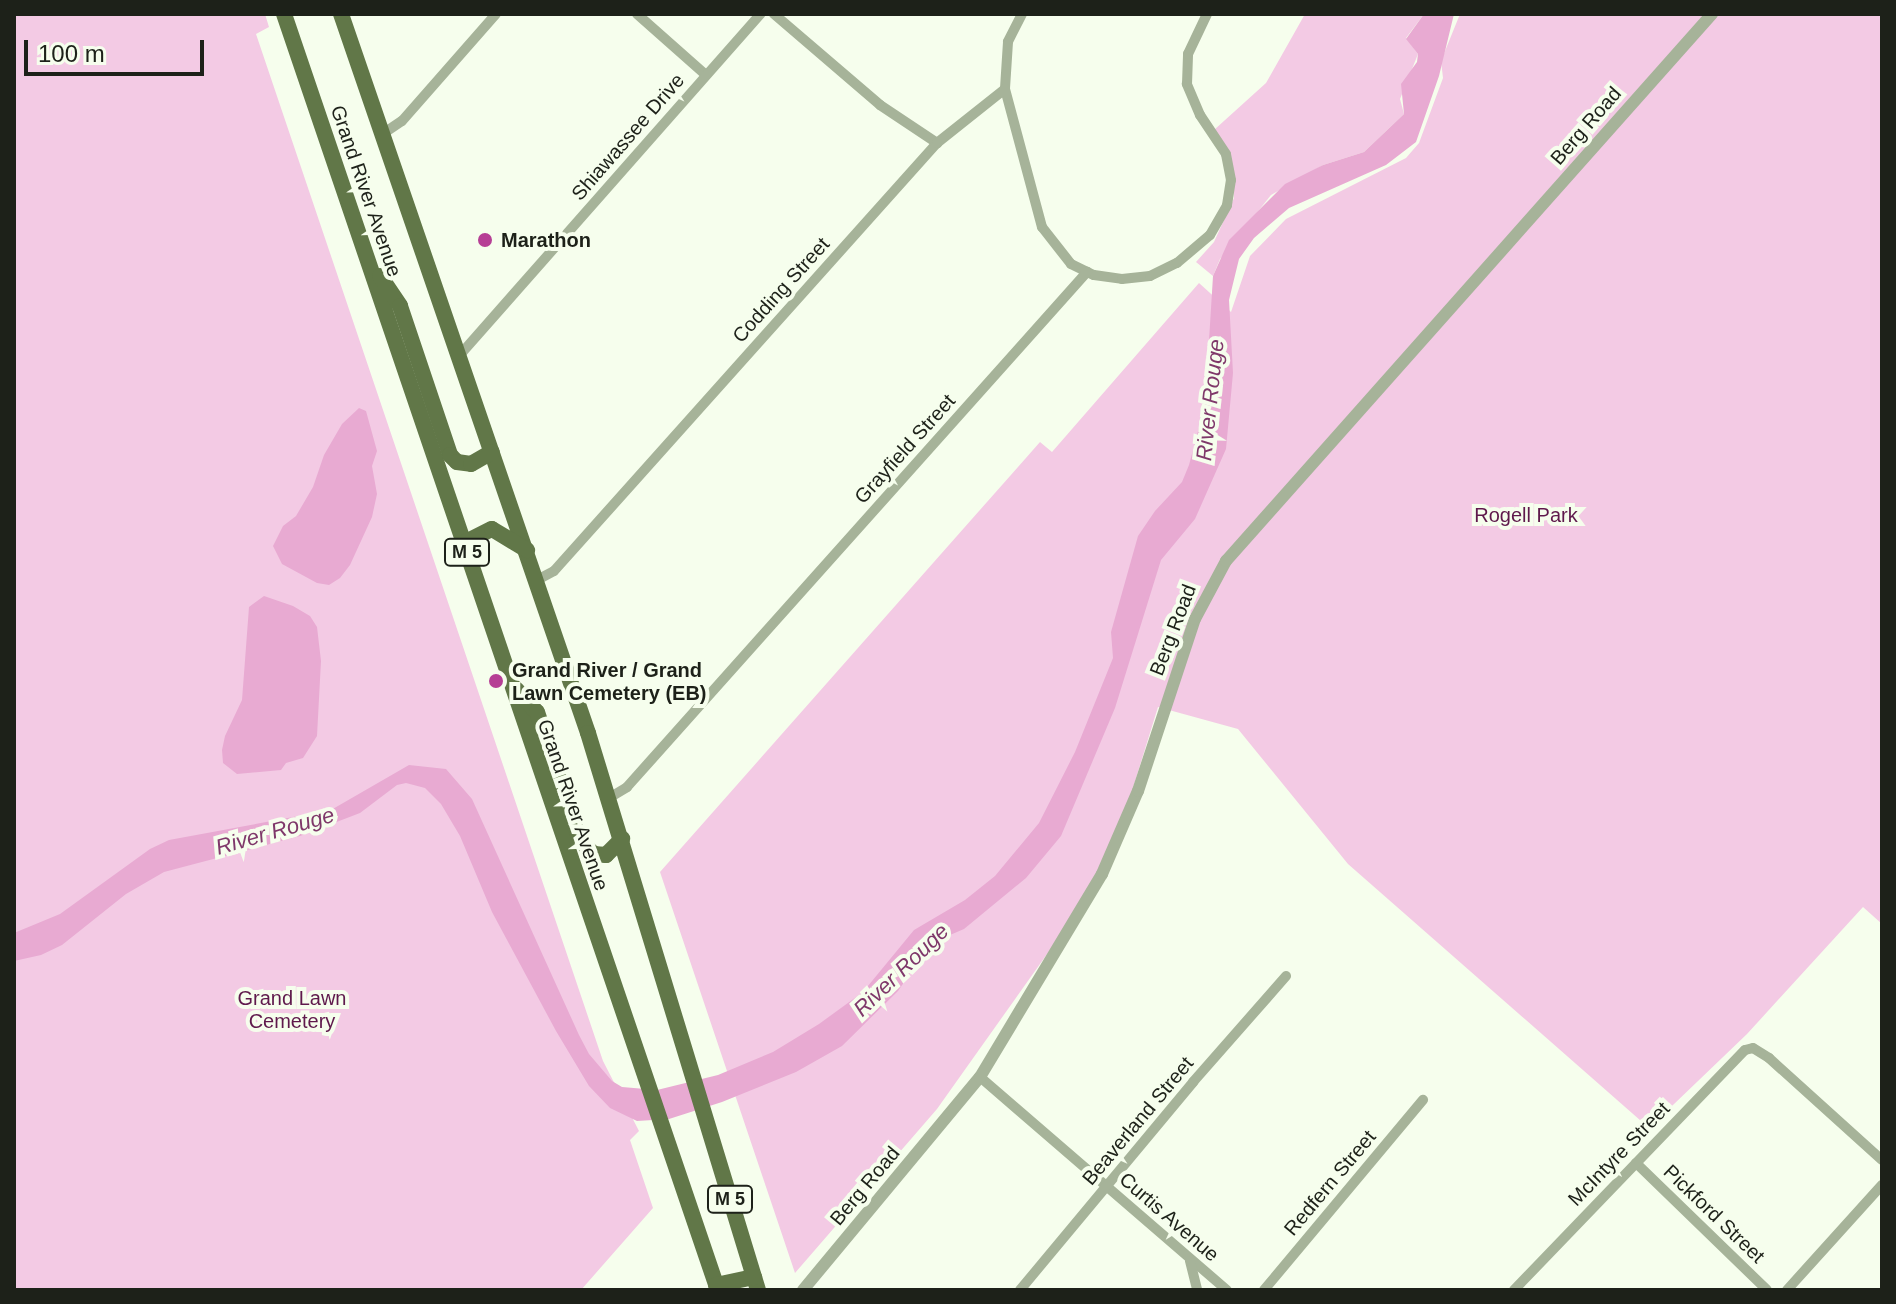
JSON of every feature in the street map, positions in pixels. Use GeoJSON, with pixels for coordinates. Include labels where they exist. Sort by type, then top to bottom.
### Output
{"type":"FeatureCollection","features":[{"type":"Feature","properties":{"kind":"main road","name":"Grand River Avenue"},"geometry":{"type":"LineString","coordinates":[[341,14],[527,550],[609,798],[756,1283]]}},
{"type":"Feature","properties":{"kind":"main road","name":"Grand River Avenue"},"geometry":{"type":"LineString","coordinates":[[289,17],[714,1288]]}},
{"type":"Feature","properties":{"kind":"main road"},"geometry":{"type":"LineString","coordinates":[[366,254],[400,306],[450,455],[457,462],[471,464],[492,452]]}},
{"type":"Feature","properties":{"kind":"main road"},"geometry":{"type":"LineString","coordinates":[[464,543],[492,529],[527,550]]}},
{"type":"Feature","properties":{"kind":"main road"},"geometry":{"type":"LineString","coordinates":[[510,682],[537,712],[577,833],[587,848],[594,854],[606,855],[622,839]]}},
{"type":"Feature","properties":{"kind":"main road"},"geometry":{"type":"LineString","coordinates":[[714,1288],[756,1283]]}},
{"type":"Feature","properties":{"kind":"street"},"geometry":{"type":"LineString","coordinates":[[381,135],[402,121],[496,14]]}},
{"type":"Feature","properties":{"kind":"street"},"geometry":{"type":"LineString","coordinates":[[637,14],[706,75]]}},
{"type":"Feature","properties":{"kind":"street","name":"Shiawassee Drive"},"geometry":{"type":"LineString","coordinates":[[459,356],[761,14]]}},
{"type":"Feature","properties":{"kind":"street"},"geometry":{"type":"LineString","coordinates":[[774,14],[889,112],[937,143]]}},
{"type":"Feature","properties":{"kind":"street"},"geometry":{"type":"LineString","coordinates":[[1022,14],[1008,42],[1005,89],[1042,227],[1062,256],[1087,272],[1110,278],[1141,278],[1177,263],[1217,227],[1227,205],[1230,173],[1221,145],[1200,115],[1187,84],[1188,54],[1207,14]]}},
{"type":"Feature","properties":{"kind":"street","name":"Berg Road"},"geometry":{"type":"LineString","coordinates":[[803,1290],[980,1077],[1102,874],[1138,791],[1195,619],[1226,561],[1712,14]]}},
{"type":"Feature","properties":{"kind":"street","name":"Codding Street"},"geometry":{"type":"LineString","coordinates":[[537,580],[554,571],[937,143],[1005,89]]}},
{"type":"Feature","properties":{"kind":"street","name":"Grayfield Street"},"geometry":{"type":"LineString","coordinates":[[609,798],[627,787],[1087,272]]}},
{"type":"Feature","properties":{"kind":"street","name":"Beaverland Street"},"geometry":{"type":"LineString","coordinates":[[1020,1290],[1286,976]]}},
{"type":"Feature","properties":{"kind":"street","name":"McIntyre Street"},"geometry":{"type":"LineString","coordinates":[[1514,1290],[1738,1055],[1753,1048],[1812,1095],[1882,1160]]}},
{"type":"Feature","properties":{"kind":"street","name":"Curtis Avenue"},"geometry":{"type":"LineString","coordinates":[[980,1077],[1227,1290]]}},
{"type":"Feature","properties":{"kind":"street","name":"Redfern Street"},"geometry":{"type":"LineString","coordinates":[[1264,1290],[1423,1100]]}},
{"type":"Feature","properties":{"kind":"street","name":"Pickford Street"},"geometry":{"type":"LineString","coordinates":[[1636,1163],[1767,1290]]}},
{"type":"Feature","properties":{"kind":"street"},"geometry":{"type":"LineString","coordinates":[[1787,1290],[1882,1185]]}},
{"type":"Feature","properties":{"kind":"street"},"geometry":{"type":"LineString","coordinates":[[1188,1258],[1197,1290]]}},
{"type":"Feature","properties":{"kind":"green space","name":"Grand Lawn Cemetery"},"geometry":{"type":"Polygon","coordinates":[[[14,14],[265,14],[269,27],[256,34],[603,1061],[639,1131],[630,1140],[653,1208],[581,1290],[14,1290],[14,14]]]}},
{"type":"Feature","properties":{"kind":"green space"},"geometry":{"type":"Polygon","coordinates":[[[1305,14],[1424,14],[1406,38],[1418,54],[1400,99],[1404,114],[1364,152],[1323,165],[1271,195],[1220,259],[1213,276],[1196,262],[1214,242],[1234,198],[1232,167],[1214,130],[1266,83],[1305,14]]]}},
{"type":"Feature","properties":{"kind":"green space","name":"Rogell Park"},"geometry":{"type":"Polygon","coordinates":[[[1460,14],[1882,14],[1882,924],[1863,907],[1747,1034],[1649,1128],[1348,864],[1238,729],[1158,707],[1124,817],[1097,872],[1057,940],[937,1109],[795,1273],[660,872],[1040,442],[1052,452],[1199,283],[1231,312],[1250,256],[1286,219],[1406,158],[1419,143],[1443,78],[1441,61],[1460,14]]]}},
{"type":"Feature","properties":{"kind":"water","name":"River Rouge"},"geometry":{"type":"Polygon","coordinates":[[[1424,14],[1454,14],[1439,76],[1416,142],[1386,165],[1289,208],[1254,238],[1239,259],[1229,300],[1233,373],[1226,449],[1195,519],[1161,560],[1115,708],[1061,836],[1026,878],[964,929],[936,941],[898,991],[842,1046],[796,1072],[722,1102],[669,1119],[637,1121],[610,1108],[589,1086],[556,1031],[492,912],[460,836],[441,804],[425,788],[406,783],[397,785],[360,813],[300,836],[164,872],[126,894],[62,945],[41,955],[14,961],[14,933],[60,914],[150,849],[169,840],[331,810],[409,765],[446,769],[472,799],[579,1035],[589,1054],[612,1081],[622,1087],[657,1090],[718,1075],[773,1052],[819,1024],[863,992],[914,930],[965,900],[995,876],[1039,823],[1075,752],[1113,658],[1111,632],[1138,536],[1155,511],[1182,482],[1189,465],[1205,405],[1213,276],[1229,240],[1285,184],[1323,165],[1364,152],[1404,114],[1401,84],[1417,62],[1418,54],[1406,39],[1424,14]]]}},
{"type":"Feature","properties":{"kind":"water"},"geometry":{"type":"Polygon","coordinates":[[[359,408],[366,411],[377,451],[372,466],[377,494],[372,517],[350,565],[340,578],[329,585],[317,583],[282,564],[273,546],[283,526],[296,516],[313,487],[324,455],[342,424],[359,408]]]}},
{"type":"Feature","properties":{"kind":"water"},"geometry":{"type":"Polygon","coordinates":[[[264,596],[293,606],[310,616],[317,627],[321,661],[317,736],[303,758],[286,763],[281,770],[237,774],[223,763],[222,750],[225,736],[242,700],[249,607],[264,596]]]}},
{"type":"Feature","properties":{"kind":"place","name":"Marathon"},"geometry":{"type":"Point","coordinates":[485,240]}},
{"type":"Feature","properties":{"kind":"place","name":"Grand River / Grand Lawn Cemetery (EB)"},"geometry":{"type":"Point","coordinates":[496,681]}}]}
